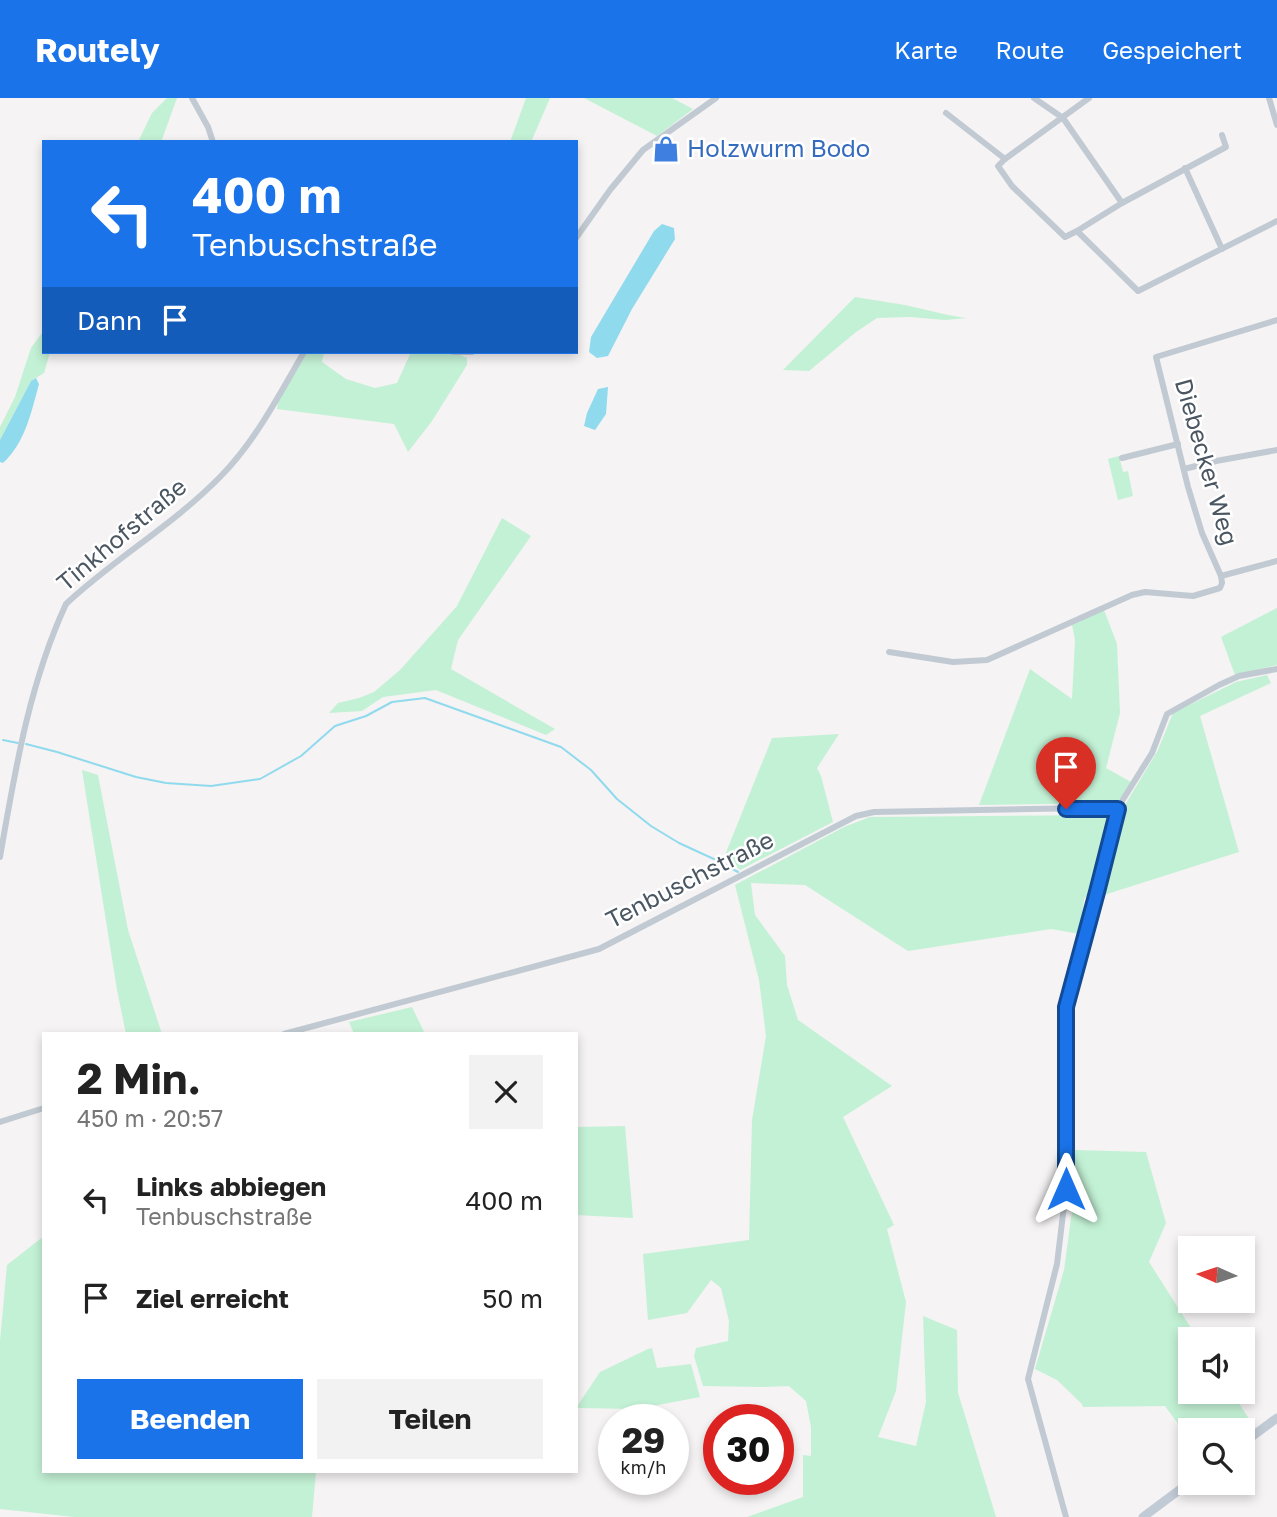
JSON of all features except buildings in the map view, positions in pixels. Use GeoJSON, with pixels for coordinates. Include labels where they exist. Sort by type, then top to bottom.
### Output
{"type":"FeatureCollection","features":[{"type":"Feature","properties":{"kind":"street"},"geometry":{"type":"LineString","coordinates":[[192,98],[208,127],[211,140]]}},
{"type":"Feature","properties":{"kind":"street"},"geometry":{"type":"LineString","coordinates":[[578,235],[643,150],[716,98]]}},
{"type":"Feature","properties":{"kind":"street"},"geometry":{"type":"LineString","coordinates":[[1034,98],[1063,118],[1122,203]]}},
{"type":"Feature","properties":{"kind":"street"},"geometry":{"type":"LineString","coordinates":[[1089,98],[998,166],[1012,186],[1065,237],[1226,147],[1222,135]]}},
{"type":"Feature","properties":{"kind":"street"},"geometry":{"type":"LineString","coordinates":[[1269,98],[1277,125]]}},
{"type":"Feature","properties":{"kind":"street"},"geometry":{"type":"LineString","coordinates":[[946,113],[1005,159]]}},
{"type":"Feature","properties":{"kind":"street"},"geometry":{"type":"LineString","coordinates":[[1185,168],[1222,249]]}},
{"type":"Feature","properties":{"kind":"street"},"geometry":{"type":"LineString","coordinates":[[1077,231],[1138,292],[1277,221]]}},
{"type":"Feature","properties":{"kind":"street","name":"Diebecker Weg"},"geometry":{"type":"LineString","coordinates":[[1221,576],[1202,533],[1156,357],[1277,320]]}},
{"type":"Feature","properties":{"kind":"street","name":"Tinkhofstraße"},"geometry":{"type":"LineString","coordinates":[[0,857],[22,736],[58,621],[66,604],[189,506],[221,477],[244,450],[302,354]]}},
{"type":"Feature","properties":{"kind":"street"},"geometry":{"type":"LineString","coordinates":[[1122,458],[1178,444]]}},
{"type":"Feature","properties":{"kind":"street"},"geometry":{"type":"LineString","coordinates":[[1184,469],[1277,450]]}},
{"type":"Feature","properties":{"kind":"street"},"geometry":{"type":"LineString","coordinates":[[889,652],[953,662],[987,660],[1132,595],[1145,592],[1193,596],[1220,588],[1221,576],[1277,561]]}},
{"type":"Feature","properties":{"kind":"street"},"geometry":{"type":"LineString","coordinates":[[1066,1517],[1028,1379],[1057,1264],[1066,1189],[1066,1007],[1118,809],[1152,753],[1167,714],[1219,685],[1240,677],[1277,669]]}},
{"type":"Feature","properties":{"kind":"street","name":"Tenbuschstraße"},"geometry":{"type":"LineString","coordinates":[[291,1032],[599,949],[856,816],[874,812],[1118,809]]}},
{"type":"Feature","properties":{"kind":"street"},"geometry":{"type":"LineString","coordinates":[[0,1122],[42,1109]]}},
{"type":"Feature","properties":{"kind":"street"},"geometry":{"type":"LineString","coordinates":[[1255,1434],[1277,1418]]}},
{"type":"Feature","properties":{"kind":"street"},"geometry":{"type":"LineString","coordinates":[[1143,1517],[1178,1491]]}},
{"type":"Feature","properties":{"kind":"green space"},"geometry":{"type":"Polygon","coordinates":[[[167,98],[177,98],[162,140],[139,140],[152,113],[167,98]]]}},
{"type":"Feature","properties":{"kind":"green space"},"geometry":{"type":"Polygon","coordinates":[[[526,98],[550,98],[532,140],[511,140],[526,98]]]}},
{"type":"Feature","properties":{"kind":"green space"},"geometry":{"type":"Polygon","coordinates":[[[584,98],[672,98],[693,109],[657,136],[584,98]]]}},
{"type":"Feature","properties":{"kind":"green space"},"geometry":{"type":"Polygon","coordinates":[[[855,297],[966,318],[877,318],[809,371],[783,370],[855,297]]]}},
{"type":"Feature","properties":{"kind":"green space"},"geometry":{"type":"Polygon","coordinates":[[[42,333],[42,354],[49,354],[44,373],[31,381],[0,440],[0,427],[15,397],[31,348],[42,333]]]}},
{"type":"Feature","properties":{"kind":"green space"},"geometry":{"type":"Polygon","coordinates":[[[305,354],[324,354],[322,362],[346,379],[375,388],[397,383],[410,354],[454,354],[467,358],[467,365],[432,421],[408,452],[394,424],[277,409],[278,401],[305,354]]]}},
{"type":"Feature","properties":{"kind":"green space"},"geometry":{"type":"Polygon","coordinates":[[[1119,456],[1123,472],[1128,471],[1133,496],[1118,500],[1108,459],[1119,456]]]}},
{"type":"Feature","properties":{"kind":"green space"},"geometry":{"type":"Polygon","coordinates":[[[502,518],[531,536],[458,640],[451,669],[555,729],[546,735],[436,690],[383,697],[362,711],[329,713],[338,703],[374,692],[400,670],[457,606],[502,518]]]}},
{"type":"Feature","properties":{"kind":"green space"},"geometry":{"type":"Polygon","coordinates":[[[1277,608],[1277,665],[1235,675],[1221,637],[1277,608]]]}},
{"type":"Feature","properties":{"kind":"green space"},"geometry":{"type":"Polygon","coordinates":[[[1104,610],[1117,644],[1120,713],[1106,768],[1131,782],[1117,803],[979,805],[1030,669],[1072,699],[1075,640],[1072,625],[1104,610]]]}},
{"type":"Feature","properties":{"kind":"green space"},"geometry":{"type":"Polygon","coordinates":[[[1267,675],[1271,683],[1200,716],[1239,852],[1104,895],[1122,810],[1158,750],[1173,713],[1236,682],[1267,675]]]}},
{"type":"Feature","properties":{"kind":"green space"},"geometry":{"type":"Polygon","coordinates":[[[839,734],[817,768],[833,822],[740,870],[725,855],[772,738],[839,734]]]}},
{"type":"Feature","properties":{"kind":"green space"},"geometry":{"type":"Polygon","coordinates":[[[82,770],[98,775],[128,930],[161,1032],[126,1032],[82,770]]]}},
{"type":"Feature","properties":{"kind":"green space"},"geometry":{"type":"Polygon","coordinates":[[[1109,815],[1092,889],[1084,899],[1080,934],[1051,929],[908,951],[805,885],[751,883],[755,915],[785,956],[787,985],[798,1020],[892,1086],[843,1117],[894,1225],[887,1229],[906,1302],[896,1391],[878,1437],[916,1446],[926,1402],[923,1316],[957,1330],[958,1393],[996,1517],[747,1517],[803,1497],[803,1455],[811,1456],[811,1427],[806,1401],[789,1386],[703,1386],[694,1356],[696,1348],[728,1341],[729,1321],[721,1288],[711,1280],[687,1313],[648,1320],[643,1254],[749,1240],[752,1120],[766,1036],[759,980],[735,885],[844,827],[870,817],[1109,815]]]}},
{"type":"Feature","properties":{"kind":"green space"},"geometry":{"type":"Polygon","coordinates":[[[412,1007],[424,1032],[353,1032],[349,1022],[412,1007]]]}},
{"type":"Feature","properties":{"kind":"green space"},"geometry":{"type":"Polygon","coordinates":[[[625,1126],[633,1218],[578,1215],[578,1127],[625,1126]]]}},
{"type":"Feature","properties":{"kind":"green space"},"geometry":{"type":"Polygon","coordinates":[[[1074,1150],[1146,1152],[1166,1223],[1149,1262],[1178,1308],[1178,1313],[1181,1313],[1190,1327],[1178,1327],[1178,1404],[1239,1404],[1248,1418],[1178,1418],[1178,1424],[1165,1406],[1083,1407],[1057,1380],[1035,1369],[1064,1270],[1076,1181],[1074,1150]]]}},
{"type":"Feature","properties":{"kind":"green space"},"geometry":{"type":"Polygon","coordinates":[[[42,1238],[42,1473],[316,1473],[312,1517],[74,1517],[0,1509],[0,1341],[7,1265],[42,1238]]]}},
{"type":"Feature","properties":{"kind":"green space"},"geometry":{"type":"Polygon","coordinates":[[[652,1348],[657,1368],[691,1364],[700,1397],[663,1404],[598,1404],[598,1408],[578,1408],[600,1372],[652,1348]]]}},
{"type":"Feature","properties":{"kind":"water"},"geometry":{"type":"Polygon","coordinates":[[[662,224],[674,228],[675,239],[632,309],[608,356],[597,358],[589,352],[591,337],[654,231],[662,224]]]}},
{"type":"Feature","properties":{"kind":"water"},"geometry":{"type":"Polygon","coordinates":[[[36,378],[39,384],[26,427],[11,455],[3,463],[0,462],[0,440],[31,381],[36,378]]]}},
{"type":"Feature","properties":{"kind":"water"},"geometry":{"type":"Polygon","coordinates":[[[608,387],[606,414],[595,430],[584,426],[598,389],[608,387]]]}},
{"type":"Feature","properties":{"kind":"waterway"},"geometry":{"type":"LineString","coordinates":[[26,744],[136,777],[166,783],[211,786],[260,779],[301,756],[335,726],[366,716],[392,702],[425,698],[561,747],[591,770],[617,799],[651,826],[738,872]]}},
{"type":"Feature","properties":{"kind":"waterway"},"geometry":{"type":"LineString","coordinates":[[3,740],[18,743]]}},
{"type":"Feature","properties":{"kind":"place","name":"Holzwurm Bodo"},"geometry":{"type":"Point","coordinates":[666,149]}},
{"type":"Feature","properties":{"kind":"route"},"geometry":{"type":"LineString","coordinates":[[1066,809],[1118,809],[1066,1007],[1066,1189]]}}]}
